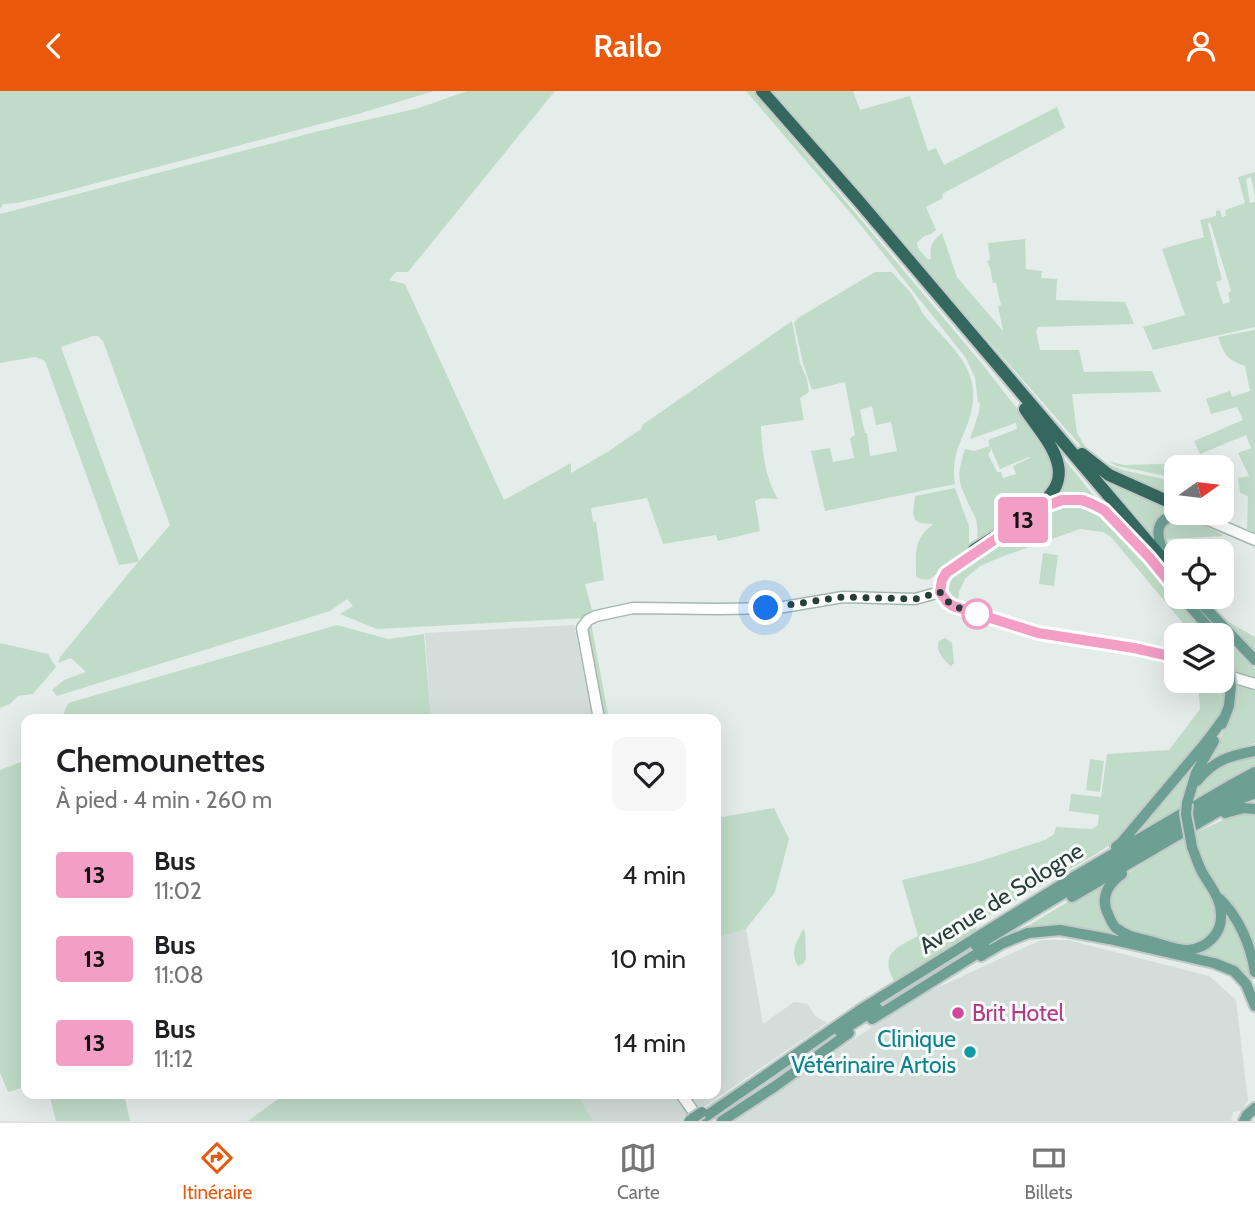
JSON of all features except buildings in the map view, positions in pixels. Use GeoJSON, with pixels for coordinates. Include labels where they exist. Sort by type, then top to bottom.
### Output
{"type":"FeatureCollection","features":[{"type":"Feature","properties":{"kind":"highway"},"geometry":{"type":"LineString","coordinates":[[760,91],[857,199],[1164,558]]}},
{"type":"Feature","properties":{"kind":"highway"},"geometry":{"type":"LineString","coordinates":[[760,91],[1149,557]]}},
{"type":"Feature","properties":{"kind":"highway"},"geometry":{"type":"LineString","coordinates":[[1024,395],[1087,460],[1109,475],[1164,500]]}},
{"type":"Feature","properties":{"kind":"highway"},"geometry":{"type":"LineString","coordinates":[[974,550],[1041,505],[1058,482],[1054,452],[1025,409]]}},
{"type":"Feature","properties":{"kind":"main road"},"geometry":{"type":"LineString","coordinates":[[940,592],[946,573],[1041,508],[1062,500],[1082,500],[1104,510],[1164,575]]}},
{"type":"Feature","properties":{"kind":"main road"},"geometry":{"type":"LineString","coordinates":[[1164,521],[1159,529],[1158,541],[1164,551]]}},
{"type":"Feature","properties":{"kind":"main road"},"geometry":{"type":"LineString","coordinates":[[940,592],[938,586],[943,572],[974,550]]}},
{"type":"Feature","properties":{"kind":"main road"},"geometry":{"type":"LineString","coordinates":[[1204,609],[1255,660]]}},
{"type":"Feature","properties":{"kind":"main road"},"geometry":{"type":"LineString","coordinates":[[1231,693],[1218,733],[1196,773],[1186,814],[1192,847],[1202,870],[1218,897],[1230,909],[1242,928],[1255,972]]}},
{"type":"Feature","properties":{"kind":"main road"},"geometry":{"type":"LineString","coordinates":[[1077,875],[1121,843],[1208,741],[1224,718]]}},
{"type":"Feature","properties":{"kind":"main road"},"geometry":{"type":"LineString","coordinates":[[1187,803],[1207,769],[1234,755],[1255,751]]}},
{"type":"Feature","properties":{"kind":"main road","name":"Avenue de Sologne"},"geometry":{"type":"LineString","coordinates":[[777,1071],[872,1003],[1077,875],[1255,772]]}},
{"type":"Feature","properties":{"kind":"main road","name":"Avenue de Sologne"},"geometry":{"type":"LineString","coordinates":[[777,1071],[1172,828],[1255,783]]}},
{"type":"Feature","properties":{"kind":"main road"},"geometry":{"type":"LineString","coordinates":[[731,1121],[765,1093],[844,1037],[998,940],[1238,800],[1255,793]]}},
{"type":"Feature","properties":{"kind":"main road"},"geometry":{"type":"LineString","coordinates":[[1203,822],[1230,811],[1255,809]]}},
{"type":"Feature","properties":{"kind":"main road"},"geometry":{"type":"LineString","coordinates":[[1173,838],[1114,879],[1105,893],[1104,907],[1113,926],[1140,939],[1183,950],[1195,948],[1208,942],[1220,926],[1222,918],[1218,897]]}},
{"type":"Feature","properties":{"kind":"main road"},"geometry":{"type":"LineString","coordinates":[[915,992],[1003,943],[1028,933],[1060,930],[1214,963],[1234,971],[1245,984],[1255,1006]]}},
{"type":"Feature","properties":{"kind":"main road"},"geometry":{"type":"LineString","coordinates":[[703,1119],[848,1014],[872,1003]]}},
{"type":"Feature","properties":{"kind":"main road"},"geometry":{"type":"LineString","coordinates":[[689,1121],[703,1119],[777,1071]]}},
{"type":"Feature","properties":{"kind":"main road"},"geometry":{"type":"LineString","coordinates":[[722,1121],[765,1093]]}},
{"type":"Feature","properties":{"kind":"main road"},"geometry":{"type":"LineString","coordinates":[[1244,1121],[1255,1108]]}},
{"type":"Feature","properties":{"kind":"street"},"geometry":{"type":"LineString","coordinates":[[1220,525],[1255,540]]}},
{"type":"Feature","properties":{"kind":"street"},"geometry":{"type":"LineString","coordinates":[[598,714],[582,628],[588,620],[605,613],[633,608],[778,608],[843,597],[908,599],[940,592],[953,606],[1038,633],[1164,655]]}},
{"type":"Feature","properties":{"kind":"street"},"geometry":{"type":"LineString","coordinates":[[1234,678],[1255,684]]}},
{"type":"Feature","properties":{"kind":"street"},"geometry":{"type":"LineString","coordinates":[[685,1099],[703,1119]]}},
{"type":"Feature","properties":{"kind":"shaded area"},"geometry":{"type":"Polygon","coordinates":[[[574,625],[592,714],[431,714],[425,633],[574,625]]]}},
{"type":"Feature","properties":{"kind":"shaded area"},"geometry":{"type":"Polygon","coordinates":[[[746,929],[763,1024],[794,1002],[808,1004],[815,1016],[827,1023],[721,1095],[721,936],[746,929]]]}},
{"type":"Feature","properties":{"kind":"shaded area"},"geometry":{"type":"Polygon","coordinates":[[[1041,940],[1068,940],[1209,976],[1236,1000],[1248,1101],[1241,1111],[1233,1112],[1231,1121],[733,1121],[915,998],[1041,940]]]}},
{"type":"Feature","properties":{"kind":"shaded area"},"geometry":{"type":"Polygon","coordinates":[[[368,1099],[715,1099],[683,1121],[389,1121],[368,1099]]]}},
{"type":"Feature","properties":{"kind":"green space"},"geometry":{"type":"Polygon","coordinates":[[[0,91],[434,91],[358,114],[51,195],[3,204],[0,209],[0,91]]]}},
{"type":"Feature","properties":{"kind":"green space"},"geometry":{"type":"Polygon","coordinates":[[[467,91],[555,91],[408,272],[396,272],[389,280],[405,284],[504,500],[571,463],[571,473],[609,451],[792,321],[809,392],[800,398],[804,420],[761,426],[767,473],[778,499],[762,498],[755,501],[760,531],[718,541],[716,535],[663,544],[647,498],[591,508],[593,522],[596,522],[604,580],[585,584],[593,614],[586,618],[377,629],[340,614],[353,606],[347,599],[330,611],[57,696],[52,690],[64,680],[86,672],[71,658],[58,663],[60,657],[138,562],[119,565],[45,361],[35,357],[0,363],[0,214],[319,131],[419,108],[467,91]],[[98,336],[61,347],[139,561],[170,525],[103,341],[98,336]]]}},
{"type":"Feature","properties":{"kind":"green space"},"geometry":{"type":"Polygon","coordinates":[[[746,91],[753,91],[983,365],[1032,428],[1052,459],[1054,480],[1041,499],[977,543],[976,519],[959,474],[965,449],[974,451],[990,446],[988,440],[1017,429],[1016,423],[970,439],[980,402],[978,403],[975,378],[966,358],[859,223],[746,91]],[[990,446],[991,451],[988,454],[1003,478],[1016,474],[1013,466],[1030,458],[1029,457],[1000,469],[990,446]]]}},
{"type":"Feature","properties":{"kind":"green space"},"geometry":{"type":"Polygon","coordinates":[[[768,91],[853,91],[860,110],[910,96],[928,151],[936,148],[944,165],[1057,107],[1065,128],[942,194],[943,198],[926,207],[936,230],[917,243],[918,248],[928,260],[931,258],[932,244],[942,233],[957,277],[1003,331],[996,283],[993,283],[987,261],[990,260],[988,243],[1025,239],[1026,269],[1042,271],[1041,278],[1057,279],[1056,300],[1125,302],[1134,324],[1038,327],[1036,331],[1040,350],[1079,350],[1084,372],[1152,371],[1161,392],[1072,394],[1077,433],[1091,456],[1088,454],[768,91]]]}},
{"type":"Feature","properties":{"kind":"green space"},"geometry":{"type":"Polygon","coordinates":[[[1255,172],[1255,196],[1251,177],[1246,179],[1250,203],[1255,202],[1255,327],[1153,350],[1143,327],[1185,315],[1162,249],[1204,237],[1200,220],[1216,216],[1216,211],[1220,210],[1222,217],[1226,216],[1225,210],[1245,203],[1238,177],[1255,172]],[[1210,222],[1208,224],[1222,280],[1216,282],[1223,304],[1230,302],[1228,293],[1231,291],[1210,222]]]}},
{"type":"Feature","properties":{"kind":"green space"},"geometry":{"type":"Polygon","coordinates":[[[875,272],[892,272],[911,293],[924,315],[958,353],[970,375],[973,401],[957,450],[955,484],[825,511],[811,451],[830,448],[833,462],[854,458],[850,438],[855,435],[845,382],[812,390],[794,323],[875,272]],[[872,406],[860,410],[870,456],[897,451],[891,422],[876,425],[872,406]]]}},
{"type":"Feature","properties":{"kind":"green space"},"geometry":{"type":"Polygon","coordinates":[[[1255,330],[1255,535],[1247,529],[1248,496],[1240,493],[1238,478],[1249,476],[1238,453],[1251,448],[1246,435],[1200,454],[1194,441],[1243,420],[1237,407],[1211,414],[1206,399],[1230,391],[1232,397],[1250,391],[1245,366],[1227,356],[1218,337],[1255,330]]]}},
{"type":"Feature","properties":{"kind":"green space"},"geometry":{"type":"Polygon","coordinates":[[[1061,455],[1101,505],[1060,498],[1055,493],[1061,455]]]}},
{"type":"Feature","properties":{"kind":"green space"},"geometry":{"type":"Polygon","coordinates":[[[1108,461],[1124,465],[1164,464],[1164,476],[1117,466],[1108,461]]]}},
{"type":"Feature","properties":{"kind":"green space"},"geometry":{"type":"Polygon","coordinates":[[[1087,462],[1164,502],[1164,525],[1157,543],[1087,462]]]}},
{"type":"Feature","properties":{"kind":"green space"},"geometry":{"type":"Polygon","coordinates":[[[1105,463],[1164,479],[1164,496],[1106,468],[1105,463]]]}},
{"type":"Feature","properties":{"kind":"green space"},"geometry":{"type":"Polygon","coordinates":[[[955,488],[969,526],[969,543],[972,548],[930,579],[920,579],[916,576],[917,547],[922,535],[933,524],[915,520],[915,496],[955,488]]]}},
{"type":"Feature","properties":{"kind":"green space"},"geometry":{"type":"Polygon","coordinates":[[[1079,503],[1094,507],[1164,583],[1164,600],[1111,537],[1103,532],[1080,529],[980,566],[965,579],[958,602],[952,597],[949,586],[961,569],[1048,507],[1079,503]]]}},
{"type":"Feature","properties":{"kind":"green space"},"geometry":{"type":"Polygon","coordinates":[[[1168,525],[1203,525],[1222,536],[1164,539],[1168,525]]]}},
{"type":"Feature","properties":{"kind":"green space"},"geometry":{"type":"Polygon","coordinates":[[[1043,553],[1058,555],[1054,586],[1039,584],[1043,553]]]}},
{"type":"Feature","properties":{"kind":"green space"},"geometry":{"type":"Polygon","coordinates":[[[1171,609],[1186,609],[1199,623],[1183,623],[1171,609]]]}},
{"type":"Feature","properties":{"kind":"green space"},"geometry":{"type":"Polygon","coordinates":[[[591,623],[608,714],[601,714],[586,636],[587,627],[591,623]]]}},
{"type":"Feature","properties":{"kind":"green space"},"geometry":{"type":"Polygon","coordinates":[[[337,625],[388,639],[424,634],[431,714],[63,714],[68,703],[337,625]]]}},
{"type":"Feature","properties":{"kind":"green space"},"geometry":{"type":"Polygon","coordinates":[[[1234,625],[1255,637],[1255,652],[1234,629],[1234,625]]]}},
{"type":"Feature","properties":{"kind":"green space"},"geometry":{"type":"Polygon","coordinates":[[[945,638],[952,643],[954,663],[951,666],[938,648],[939,641],[945,638]]]}},
{"type":"Feature","properties":{"kind":"green space"},"geometry":{"type":"Polygon","coordinates":[[[0,643],[48,654],[56,667],[33,694],[18,696],[10,704],[0,708],[0,643]]]}},
{"type":"Feature","properties":{"kind":"green space"},"geometry":{"type":"Polygon","coordinates":[[[1234,648],[1255,669],[1255,680],[1235,675],[1234,648]]]}},
{"type":"Feature","properties":{"kind":"green space"},"geometry":{"type":"Polygon","coordinates":[[[1236,685],[1255,691],[1255,743],[1216,760],[1201,774],[1228,720],[1236,685]]]}},
{"type":"Feature","properties":{"kind":"green space"},"geometry":{"type":"Polygon","coordinates":[[[1199,693],[1225,693],[1216,723],[1122,837],[988,916],[977,923],[976,933],[894,981],[888,964],[889,958],[897,948],[918,936],[902,880],[974,863],[1045,840],[1054,834],[1056,827],[1092,829],[1098,825],[1099,815],[1069,811],[1071,794],[1101,797],[1107,754],[1169,750],[1200,709],[1199,693]]]}},
{"type":"Feature","properties":{"kind":"green space"},"geometry":{"type":"Polygon","coordinates":[[[1211,740],[1182,809],[1127,842],[1211,740]]]}},
{"type":"Feature","properties":{"kind":"green space"},"geometry":{"type":"Polygon","coordinates":[[[1255,754],[1255,768],[1193,802],[1203,778],[1215,767],[1255,754]]]}},
{"type":"Feature","properties":{"kind":"green space"},"geometry":{"type":"Polygon","coordinates":[[[1090,759],[1104,761],[1100,792],[1086,790],[1090,759]]]}},
{"type":"Feature","properties":{"kind":"green space"},"geometry":{"type":"Polygon","coordinates":[[[21,762],[21,1088],[8,1092],[0,1073],[0,770],[21,762]]]}},
{"type":"Feature","properties":{"kind":"green space"},"geometry":{"type":"Polygon","coordinates":[[[774,808],[789,839],[775,892],[746,929],[721,936],[721,817],[774,808]]]}},
{"type":"Feature","properties":{"kind":"green space"},"geometry":{"type":"Polygon","coordinates":[[[1238,813],[1255,813],[1255,953],[1243,922],[1201,857],[1195,833],[1238,813]]]}},
{"type":"Feature","properties":{"kind":"green space"},"geometry":{"type":"Polygon","coordinates":[[[1183,838],[1191,862],[1216,910],[1215,926],[1209,936],[1195,944],[1179,944],[1122,929],[1114,922],[1107,894],[1116,881],[1183,838]]]}},
{"type":"Feature","properties":{"kind":"green space"},"geometry":{"type":"Polygon","coordinates":[[[1114,874],[1102,891],[1099,906],[1107,925],[1121,938],[1024,931],[1026,927],[1114,874]]]}},
{"type":"Feature","properties":{"kind":"green space"},"geometry":{"type":"Polygon","coordinates":[[[1226,911],[1245,952],[1253,995],[1246,980],[1179,953],[1205,949],[1226,911]]]}},
{"type":"Feature","properties":{"kind":"green space"},"geometry":{"type":"Polygon","coordinates":[[[803,929],[806,958],[804,963],[798,966],[794,952],[803,929]]]}},
{"type":"Feature","properties":{"kind":"green space"},"geometry":{"type":"Polygon","coordinates":[[[50,1099],[125,1099],[130,1121],[56,1121],[50,1099]]]}},
{"type":"Feature","properties":{"kind":"green space"},"geometry":{"type":"Polygon","coordinates":[[[278,1099],[580,1099],[593,1121],[248,1121],[278,1099]]]}},
{"type":"Feature","properties":{"kind":"bus line","name":"13"},"geometry":{"type":"LineString","coordinates":[[1164,575],[1104,510],[1082,500],[1062,500],[1041,508],[946,573],[940,586],[942,597],[953,606],[1038,633],[1164,655]]}},
{"type":"Feature","properties":{"kind":"place","name":"Brit Hotel"},"geometry":{"type":"Point","coordinates":[958,1013]}},
{"type":"Feature","properties":{"kind":"place","name":"Clinique Vétérinaire Artois"},"geometry":{"type":"Point","coordinates":[970,1052]}},
{"type":"Feature","properties":{"kind":"route"},"geometry":{"type":"LineString","coordinates":[[766,608],[843,597],[915,599],[940,592],[953,606],[977,614]]}}]}
